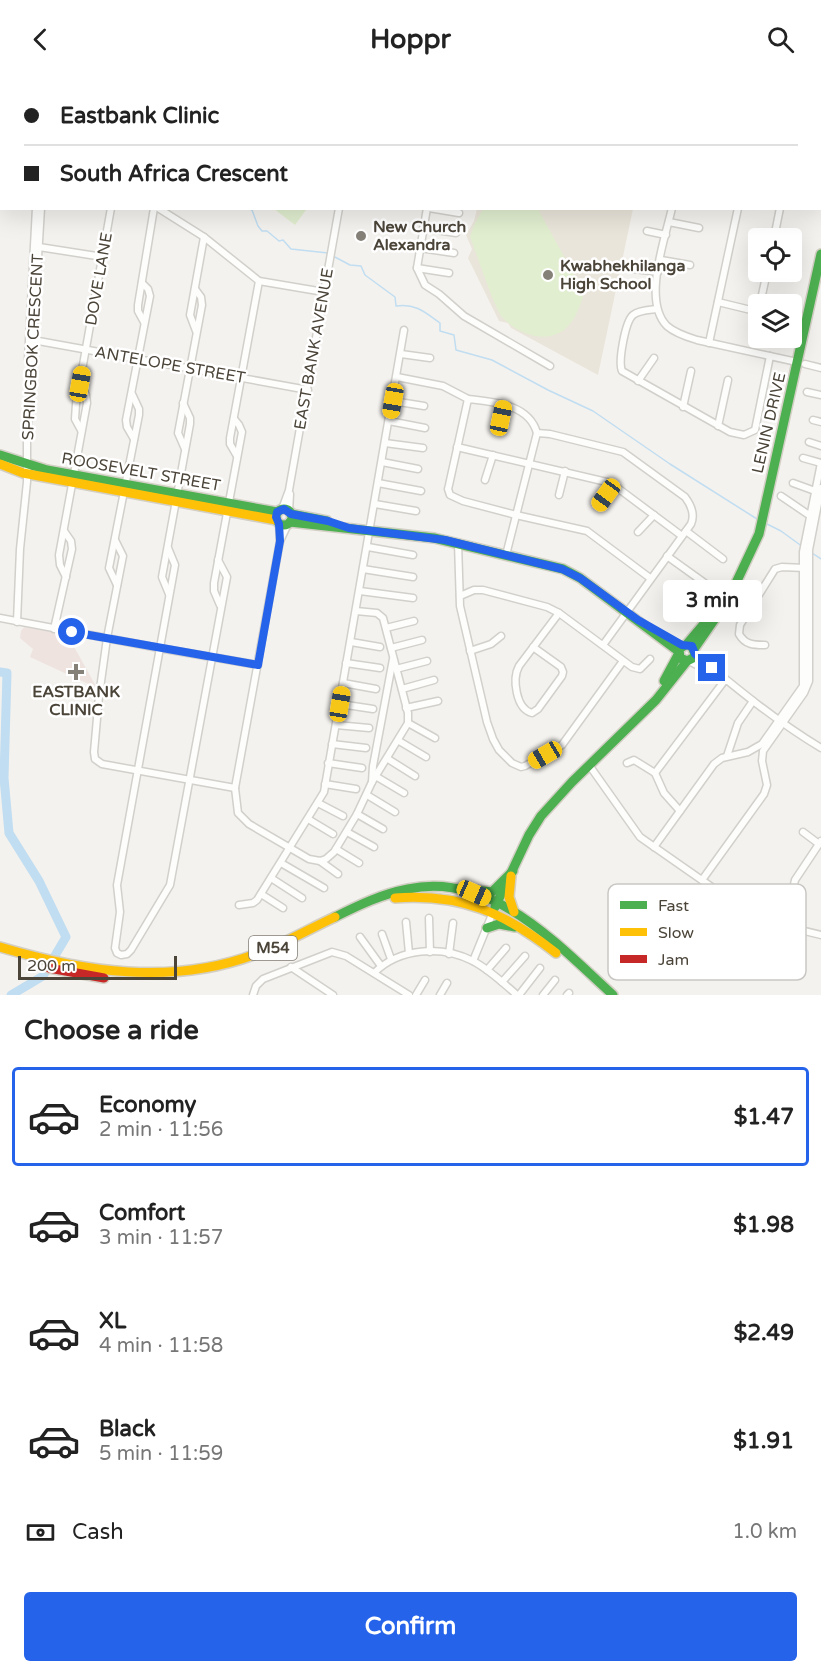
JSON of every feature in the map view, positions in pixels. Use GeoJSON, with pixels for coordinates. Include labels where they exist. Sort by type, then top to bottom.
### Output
{"type":"FeatureCollection","features":[{"type":"Feature","properties":{"kind":"main road","name":"LENIN DRIVE"},"geometry":{"type":"LineString","coordinates":[[495,907],[529,835],[541,816],[647,708],[731,594],[762,526],[801,363],[821,254]]}},
{"type":"Feature","properties":{"kind":"main road","name":"ROOSEVELT STREET"},"geometry":{"type":"LineString","coordinates":[[0,455],[25,468]]}},
{"type":"Feature","properties":{"kind":"main road","name":"ROOSEVELT STREET"},"geometry":{"type":"LineString","coordinates":[[0,464],[284,517],[328,521],[349,528],[458,543],[507,555],[570,573],[686,653]]}},
{"type":"Feature","properties":{"kind":"main road"},"geometry":{"type":"LineString","coordinates":[[467,890],[492,892],[512,874]]}},
{"type":"Feature","properties":{"kind":"main road"},"geometry":{"type":"LineString","coordinates":[[512,874],[509,897],[514,912]]}},
{"type":"Feature","properties":{"kind":"main road","name":"M54"},"geometry":{"type":"LineString","coordinates":[[58,967],[129,974],[195,970],[269,950],[366,902],[388,894],[429,886],[467,890],[495,907],[607,995]]}},
{"type":"Feature","properties":{"kind":"main road","name":"M54"},"geometry":{"type":"LineString","coordinates":[[0,954],[25,958],[98,978],[137,980],[210,972],[273,953],[379,902],[420,895],[438,896],[514,912],[542,932],[613,995]]}},
{"type":"Feature","properties":{"kind":"main road"},"geometry":{"type":"LineString","coordinates":[[468,902],[483,914],[487,929],[503,924],[529,932]]}},
{"type":"Feature","properties":{"kind":"main road","name":"M54"},"geometry":{"type":"LineString","coordinates":[[0,947],[25,958]]}},
{"type":"Feature","properties":{"kind":"street","name":"SPRINGBOK CRESCENT"},"geometry":{"type":"LineString","coordinates":[[25,468],[39,247],[39,210]]}},
{"type":"Feature","properties":{"kind":"street","name":"SPRINGBOK CRESCENT"},"geometry":{"type":"LineString","coordinates":[[17,622],[39,210]]}},
{"type":"Feature","properties":{"kind":"street","name":"DOVE LANE"},"geometry":{"type":"LineString","coordinates":[[81,430],[75,416],[111,210]]}},
{"type":"Feature","properties":{"kind":"street"},"geometry":{"type":"LineString","coordinates":[[144,323],[138,308],[156,210]]}},
{"type":"Feature","properties":{"kind":"street"},"geometry":{"type":"LineString","coordinates":[[159,210],[204,237],[259,281],[324,292]]}},
{"type":"Feature","properties":{"kind":"street","name":"EAST BANK AVENUE"},"geometry":{"type":"LineString","coordinates":[[338,874],[320,861],[309,859],[289,849],[240,817],[235,788],[339,210]]}},
{"type":"Feature","properties":{"kind":"street"},"geometry":{"type":"LineString","coordinates":[[428,210],[418,271],[425,285],[464,316],[550,366]]}},
{"type":"Feature","properties":{"kind":"street"},"geometry":{"type":"LineString","coordinates":[[440,210],[459,213]]}},
{"type":"Feature","properties":{"kind":"street"},"geometry":{"type":"LineString","coordinates":[[672,210],[655,289],[657,309],[666,325],[689,338],[821,368]]}},
{"type":"Feature","properties":{"kind":"street"},"geometry":{"type":"LineString","coordinates":[[709,343],[738,210]]}},
{"type":"Feature","properties":{"kind":"street"},"geometry":{"type":"LineString","coordinates":[[776,228],[780,210]]}},
{"type":"Feature","properties":{"kind":"street"},"geometry":{"type":"LineString","coordinates":[[669,222],[699,228]]}},
{"type":"Feature","properties":{"kind":"street"},"geometry":{"type":"LineString","coordinates":[[423,228],[456,233]]}},
{"type":"Feature","properties":{"kind":"street"},"geometry":{"type":"LineString","coordinates":[[647,231],[666,235]]}},
{"type":"Feature","properties":{"kind":"street"},"geometry":{"type":"LineString","coordinates":[[185,449],[178,436],[202,301],[195,289],[204,237]]}},
{"type":"Feature","properties":{"kind":"street"},"geometry":{"type":"LineString","coordinates":[[39,247],[103,257]]}},
{"type":"Feature","properties":{"kind":"street"},"geometry":{"type":"LineString","coordinates":[[420,248],[454,254]]}},
{"type":"Feature","properties":{"kind":"street"},"geometry":{"type":"LineString","coordinates":[[661,260],[690,265]]}},
{"type":"Feature","properties":{"kind":"street"},"geometry":{"type":"LineString","coordinates":[[634,269],[658,272]]}},
{"type":"Feature","properties":{"kind":"street"},"geometry":{"type":"LineString","coordinates":[[418,271],[449,273]]}},
{"type":"Feature","properties":{"kind":"street"},"geometry":{"type":"LineString","coordinates":[[237,456],[230,444],[259,281]]}},
{"type":"Feature","properties":{"kind":"street"},"geometry":{"type":"LineString","coordinates":[[134,439],[126,423],[150,294],[142,283]]}},
{"type":"Feature","properties":{"kind":"street"},"geometry":{"type":"LineString","coordinates":[[718,302],[748,307]]}},
{"type":"Feature","properties":{"kind":"street"},"geometry":{"type":"LineString","coordinates":[[657,309],[639,312],[632,316],[625,336],[620,366],[624,373],[718,426],[740,435],[755,430],[770,356]]}},
{"type":"Feature","properties":{"kind":"street"},"geometry":{"type":"LineString","coordinates":[[239,905],[253,903],[261,894],[324,792],[404,330]]}},
{"type":"Feature","properties":{"kind":"street","name":"ANTELOPE STREET"},"geometry":{"type":"LineString","coordinates":[[33,340],[308,390]]}},
{"type":"Feature","properties":{"kind":"street"},"geometry":{"type":"LineString","coordinates":[[401,354],[430,358]]}},
{"type":"Feature","properties":{"kind":"street"},"geometry":{"type":"LineString","coordinates":[[638,381],[654,358]]}},
{"type":"Feature","properties":{"kind":"street"},"geometry":{"type":"LineString","coordinates":[[683,407],[691,371]]}},
{"type":"Feature","properties":{"kind":"street"},"geometry":{"type":"LineString","coordinates":[[397,377],[442,386],[468,399],[504,405],[524,413],[533,424],[537,433],[507,555]]}},
{"type":"Feature","properties":{"kind":"street"},"geometry":{"type":"LineString","coordinates":[[718,426],[728,380]]}},
{"type":"Feature","properties":{"kind":"street","name":"DOVE LANE"},"geometry":{"type":"LineString","coordinates":[[66,577],[59,560],[87,403],[86,395],[80,384]]}},
{"type":"Feature","properties":{"kind":"street"},"geometry":{"type":"LineString","coordinates":[[807,392],[821,395]]}},
{"type":"Feature","properties":{"kind":"street"},"geometry":{"type":"LineString","coordinates":[[117,585],[109,568],[139,412],[132,394]]}},
{"type":"Feature","properties":{"kind":"street"},"geometry":{"type":"LineString","coordinates":[[468,399],[448,489],[450,495],[463,501],[516,515],[587,531],[650,578]]}},
{"type":"Feature","properties":{"kind":"street"},"geometry":{"type":"LineString","coordinates":[[393,401],[424,406]]}},
{"type":"Feature","properties":{"kind":"street"},"geometry":{"type":"LineString","coordinates":[[169,595],[162,577],[190,421],[183,403]]}},
{"type":"Feature","properties":{"kind":"street"},"geometry":{"type":"LineString","coordinates":[[498,430],[504,405]]}},
{"type":"Feature","properties":{"kind":"street"},"geometry":{"type":"LineString","coordinates":[[220,605],[214,587],[242,432],[234,418]]}},
{"type":"Feature","properties":{"kind":"street"},"geometry":{"type":"LineString","coordinates":[[813,420],[821,422]]}},
{"type":"Feature","properties":{"kind":"street"},"geometry":{"type":"LineString","coordinates":[[389,422],[425,428]]}},
{"type":"Feature","properties":{"kind":"street"},"geometry":{"type":"LineString","coordinates":[[537,433],[550,434],[626,453],[688,501],[691,508],[692,520],[684,534],[603,645]]}},
{"type":"Feature","properties":{"kind":"street"},"geometry":{"type":"LineString","coordinates":[[809,442],[821,446]]}},
{"type":"Feature","properties":{"kind":"street"},"geometry":{"type":"LineString","coordinates":[[385,443],[423,448]]}},
{"type":"Feature","properties":{"kind":"street"},"geometry":{"type":"LineString","coordinates":[[457,447],[614,484],[654,515],[723,559]]}},
{"type":"Feature","properties":{"kind":"street"},"geometry":{"type":"LineString","coordinates":[[485,480],[493,455]]}},
{"type":"Feature","properties":{"kind":"street"},"geometry":{"type":"LineString","coordinates":[[802,458],[821,463],[818,489],[802,559],[807,567]]}},
{"type":"Feature","properties":{"kind":"street"},"geometry":{"type":"LineString","coordinates":[[382,462],[418,469]]}},
{"type":"Feature","properties":{"kind":"street"},"geometry":{"type":"LineString","coordinates":[[559,495],[565,471]]}},
{"type":"Feature","properties":{"kind":"street"},"geometry":{"type":"LineString","coordinates":[[378,483],[421,491]]}},
{"type":"Feature","properties":{"kind":"street"},"geometry":{"type":"LineString","coordinates":[[793,483],[818,489]]}},
{"type":"Feature","properties":{"kind":"street"},"geometry":{"type":"LineString","coordinates":[[599,505],[614,484]]}},
{"type":"Feature","properties":{"kind":"street"},"geometry":{"type":"LineString","coordinates":[[702,880],[764,794],[767,785],[762,761],[766,746],[804,682],[807,539],[809,515],[818,489]]}},
{"type":"Feature","properties":{"kind":"street"},"geometry":{"type":"LineString","coordinates":[[781,496],[809,515]]}},
{"type":"Feature","properties":{"kind":"street"},"geometry":{"type":"LineString","coordinates":[[375,504],[416,511]]}},
{"type":"Feature","properties":{"kind":"street"},"geometry":{"type":"LineString","coordinates":[[638,532],[654,515]]}},
{"type":"Feature","properties":{"kind":"street","name":"DOVE LANE"},"geometry":{"type":"LineString","coordinates":[[54,629],[72,544],[64,531]]}},
{"type":"Feature","properties":{"kind":"street"},"geometry":{"type":"LineString","coordinates":[[115,540],[123,556],[107,638],[94,754],[102,764],[235,788]]}},
{"type":"Feature","properties":{"kind":"street"},"geometry":{"type":"LineString","coordinates":[[458,543],[461,614],[493,739],[509,760],[521,767],[562,745],[623,661]]}},
{"type":"Feature","properties":{"kind":"street"},"geometry":{"type":"LineString","coordinates":[[368,547],[413,555]]}},
{"type":"Feature","properties":{"kind":"street"},"geometry":{"type":"LineString","coordinates":[[168,549],[175,563],[117,885],[120,912],[115,948],[121,955],[131,950],[169,887],[227,577],[218,560]]}},
{"type":"Feature","properties":{"kind":"street"},"geometry":{"type":"LineString","coordinates":[[667,556],[706,584]]}},
{"type":"Feature","properties":{"kind":"street"},"geometry":{"type":"LineString","coordinates":[[765,645],[752,645],[744,641],[739,634],[740,625],[775,568],[807,567]]}},
{"type":"Feature","properties":{"kind":"street"},"geometry":{"type":"LineString","coordinates":[[363,569],[412,577]]}},
{"type":"Feature","properties":{"kind":"street"},"geometry":{"type":"LineString","coordinates":[[460,596],[474,590],[483,590],[548,607],[623,661],[640,669],[650,659]]}},
{"type":"Feature","properties":{"kind":"street"},"geometry":{"type":"LineString","coordinates":[[360,591],[413,598]]}},
{"type":"Feature","properties":{"kind":"street"},"geometry":{"type":"LineString","coordinates":[[320,861],[330,856],[336,849],[408,723],[402,689],[383,618],[379,614],[356,611]]}},
{"type":"Feature","properties":{"kind":"street"},"geometry":{"type":"LineString","coordinates":[[533,647],[561,667],[563,672],[538,709],[530,713],[522,706],[515,679],[517,669],[533,647],[559,613]]}},
{"type":"Feature","properties":{"kind":"street"},"geometry":{"type":"LineString","coordinates":[[0,618],[258,665]]}},
{"type":"Feature","properties":{"kind":"street"},"geometry":{"type":"LineString","coordinates":[[386,628],[414,621]]}},
{"type":"Feature","properties":{"kind":"street"},"geometry":{"type":"LineString","coordinates":[[470,651],[491,644],[501,636]]}},
{"type":"Feature","properties":{"kind":"street"},"geometry":{"type":"LineString","coordinates":[[391,648],[422,640]]}},
{"type":"Feature","properties":{"kind":"street"},"geometry":{"type":"LineString","coordinates":[[351,642],[380,647]]}},
{"type":"Feature","properties":{"kind":"street"},"geometry":{"type":"LineString","coordinates":[[686,653],[781,722],[820,745]]}},
{"type":"Feature","properties":{"kind":"street"},"geometry":{"type":"LineString","coordinates":[[374,780],[373,766],[393,656]]}},
{"type":"Feature","properties":{"kind":"street"},"geometry":{"type":"LineString","coordinates":[[396,669],[427,661]]}},
{"type":"Feature","properties":{"kind":"street"},"geometry":{"type":"LineString","coordinates":[[346,663],[380,668]]}},
{"type":"Feature","properties":{"kind":"street"},"geometry":{"type":"LineString","coordinates":[[655,773],[724,679]]}},
{"type":"Feature","properties":{"kind":"street"},"geometry":{"type":"LineString","coordinates":[[402,689],[434,680]]}},
{"type":"Feature","properties":{"kind":"street"},"geometry":{"type":"LineString","coordinates":[[343,684],[376,689]]}},
{"type":"Feature","properties":{"kind":"street"},"geometry":{"type":"LineString","coordinates":[[406,708],[438,701]]}},
{"type":"Feature","properties":{"kind":"street"},"geometry":{"type":"LineString","coordinates":[[727,756],[738,723],[753,701]]}},
{"type":"Feature","properties":{"kind":"street"},"geometry":{"type":"LineString","coordinates":[[340,704],[373,709]]}},
{"type":"Feature","properties":{"kind":"street"},"geometry":{"type":"LineString","coordinates":[[654,847],[714,764],[727,756],[748,752],[762,744],[781,722]]}},
{"type":"Feature","properties":{"kind":"street"},"geometry":{"type":"LineString","coordinates":[[408,723],[435,738]]}},
{"type":"Feature","properties":{"kind":"street"},"geometry":{"type":"LineString","coordinates":[[336,724],[369,728]]}},
{"type":"Feature","properties":{"kind":"street"},"geometry":{"type":"LineString","coordinates":[[399,741],[426,757]]}},
{"type":"Feature","properties":{"kind":"street"},"geometry":{"type":"LineString","coordinates":[[332,744],[366,748]]}},
{"type":"Feature","properties":{"kind":"street"},"geometry":{"type":"LineString","coordinates":[[748,752],[762,761]]}},
{"type":"Feature","properties":{"kind":"street"},"geometry":{"type":"LineString","coordinates":[[388,759],[415,776]]}},
{"type":"Feature","properties":{"kind":"street"},"geometry":{"type":"LineString","coordinates":[[627,763],[636,761],[655,773],[664,793],[680,811]]}},
{"type":"Feature","properties":{"kind":"street"},"geometry":{"type":"LineString","coordinates":[[328,763],[362,768]]}},
{"type":"Feature","properties":{"kind":"street"},"geometry":{"type":"LineString","coordinates":[[589,765],[640,837],[708,884]]}},
{"type":"Feature","properties":{"kind":"street"},"geometry":{"type":"LineString","coordinates":[[374,780],[404,793]]}},
{"type":"Feature","properties":{"kind":"street"},"geometry":{"type":"LineString","coordinates":[[325,784],[356,789]]}},
{"type":"Feature","properties":{"kind":"street"},"geometry":{"type":"LineString","coordinates":[[367,795],[395,812]]}},
{"type":"Feature","properties":{"kind":"street"},"geometry":{"type":"LineString","coordinates":[[318,803],[343,816]]}},
{"type":"Feature","properties":{"kind":"street"},"geometry":{"type":"LineString","coordinates":[[357,814],[383,829]]}},
{"type":"Feature","properties":{"kind":"street"},"geometry":{"type":"LineString","coordinates":[[308,819],[333,834]]}},
{"type":"Feature","properties":{"kind":"street"},"geometry":{"type":"LineString","coordinates":[[347,831],[374,847]]}},
{"type":"Feature","properties":{"kind":"street"},"geometry":{"type":"LineString","coordinates":[[794,884],[819,847],[803,832]]}},
{"type":"Feature","properties":{"kind":"street"},"geometry":{"type":"LineString","coordinates":[[336,849],[359,863]]}},
{"type":"Feature","properties":{"kind":"street"},"geometry":{"type":"LineString","coordinates":[[281,863],[324,888]]}},
{"type":"Feature","properties":{"kind":"street"},"geometry":{"type":"LineString","coordinates":[[271,878],[302,898]]}},
{"type":"Feature","properties":{"kind":"street"},"geometry":{"type":"LineString","coordinates":[[261,894],[283,908]]}},
{"type":"Feature","properties":{"kind":"street"},"geometry":{"type":"LineString","coordinates":[[473,961],[495,907]]}},
{"type":"Feature","properties":{"kind":"street"},"geometry":{"type":"LineString","coordinates":[[429,918],[430,952]]}},
{"type":"Feature","properties":{"kind":"street"},"geometry":{"type":"LineString","coordinates":[[406,922],[409,953]]}},
{"type":"Feature","properties":{"kind":"street"},"geometry":{"type":"LineString","coordinates":[[449,954],[453,923]]}},
{"type":"Feature","properties":{"kind":"street"},"geometry":{"type":"LineString","coordinates":[[806,932],[821,935]]}},
{"type":"Feature","properties":{"kind":"street"},"geometry":{"type":"LineString","coordinates":[[382,934],[391,959]]}},
{"type":"Feature","properties":{"kind":"street"},"geometry":{"type":"LineString","coordinates":[[360,937],[381,966]]}},
{"type":"Feature","properties":{"kind":"street"},"geometry":{"type":"LineString","coordinates":[[487,970],[506,948]]}},
{"type":"Feature","properties":{"kind":"street"},"geometry":{"type":"LineString","coordinates":[[253,995],[256,986],[263,979],[332,952],[346,956],[406,994]]}},
{"type":"Feature","properties":{"kind":"street"},"geometry":{"type":"LineString","coordinates":[[374,973],[391,959],[409,953],[449,954],[473,961],[518,995],[540,968]]}},
{"type":"Feature","properties":{"kind":"street"},"geometry":{"type":"LineString","coordinates":[[502,982],[525,956]]}},
{"type":"Feature","properties":{"kind":"street"},"geometry":{"type":"LineString","coordinates":[[291,968],[333,995]]}},
{"type":"Feature","properties":{"kind":"street"},"geometry":{"type":"LineString","coordinates":[[416,995],[425,980]]}},
{"type":"Feature","properties":{"kind":"street"},"geometry":{"type":"LineString","coordinates":[[543,995],[555,980]]}},
{"type":"Feature","properties":{"kind":"street"},"geometry":{"type":"LineString","coordinates":[[440,995],[447,983]]}},
{"type":"Feature","properties":{"kind":"shaded area","name":"Kwabhekhilanga High School"},"geometry":{"type":"Polygon","coordinates":[[[477,210],[633,210],[598,375],[511,328],[508,323],[499,321],[468,258],[472,249],[466,235],[474,221],[477,210]]]}},
{"type":"Feature","properties":{"kind":"shaded area","name":"EASTBANK CLINIC"},"geometry":{"type":"Polygon","coordinates":[[[24,627],[67,634],[97,688],[30,657],[33,649],[20,638],[24,627]]]}},
{"type":"Feature","properties":{"kind":"green space"},"geometry":{"type":"Polygon","coordinates":[[[275,210],[306,210],[295,225],[275,210]]]}},
{"type":"Feature","properties":{"kind":"green space"},"geometry":{"type":"Polygon","coordinates":[[[482,210],[539,210],[584,293],[578,311],[568,326],[552,336],[535,336],[517,329],[503,318],[470,237],[482,210]]]}},
{"type":"Feature","properties":{"kind":"waterway"},"geometry":{"type":"LineString","coordinates":[[252,210],[262,231],[267,231],[279,241],[283,240],[291,249],[328,253]]}},
{"type":"Feature","properties":{"kind":"waterway"},"geometry":{"type":"LineString","coordinates":[[333,256],[350,265],[361,266],[365,275],[395,297],[396,306],[414,307],[440,323],[440,331],[454,335],[456,350],[492,360],[593,411],[670,464],[757,519]]}},
{"type":"Feature","properties":{"kind":"waterway"},"geometry":{"type":"LineString","coordinates":[[767,524],[803,547]]}},
{"type":"Feature","properties":{"kind":"waterway"},"geometry":{"type":"LineString","coordinates":[[812,553],[821,559]]}},
{"type":"Feature","properties":{"kind":"waterway"},"geometry":{"type":"LineString","coordinates":[[0,672],[7,673],[4,778],[9,833],[39,881],[66,937],[43,976],[11,995]]}},
{"type":"Feature","properties":{"kind":"waterway"},"geometry":{"type":"LineString","coordinates":[[16,992],[19,995]]}},
{"type":"Feature","properties":{"kind":"traffic: fast"},"geometry":{"type":"LineString","coordinates":[[694,649],[728,600],[759,534],[821,254]]}},
{"type":"Feature","properties":{"kind":"traffic: fast"},"geometry":{"type":"LineString","coordinates":[[0,455],[47,470],[277,512]]}},
{"type":"Feature","properties":{"kind":"traffic: fast"},"geometry":{"type":"LineString","coordinates":[[284,509],[290,511],[292,517],[290,523],[284,525],[278,523],[276,517],[278,511],[284,509]]}},
{"type":"Feature","properties":{"kind":"traffic: fast"},"geometry":{"type":"LineString","coordinates":[[291,514],[327,521]]}},
{"type":"Feature","properties":{"kind":"traffic: fast"},"geometry":{"type":"LineString","coordinates":[[290,522],[434,538],[563,569],[580,578],[678,651]]}},
{"type":"Feature","properties":{"kind":"traffic: fast"},"geometry":{"type":"LineString","coordinates":[[687,644],[692,647],[695,654],[687,661],[680,658],[679,649],[687,644],[709,618]]}},
{"type":"Feature","properties":{"kind":"traffic: fast"},"geometry":{"type":"LineString","coordinates":[[664,681],[678,655]]}},
{"type":"Feature","properties":{"kind":"traffic: fast"},"geometry":{"type":"LineString","coordinates":[[495,907],[529,835],[541,816],[572,782],[656,700],[687,661]]}},
{"type":"Feature","properties":{"kind":"traffic: fast"},"geometry":{"type":"LineString","coordinates":[[476,890],[492,892],[513,871]]}},
{"type":"Feature","properties":{"kind":"traffic: fast"},"geometry":{"type":"LineString","coordinates":[[335,917],[380,897],[408,889],[439,886],[468,891],[495,901],[521,916],[570,955],[613,995]]}},
{"type":"Feature","properties":{"kind":"traffic: fast"},"geometry":{"type":"LineString","coordinates":[[487,928],[499,924],[515,927]]}},
{"type":"Feature","properties":{"kind":"traffic: slow"},"geometry":{"type":"LineString","coordinates":[[0,464],[23,473],[276,520]]}},
{"type":"Feature","properties":{"kind":"traffic: slow"},"geometry":{"type":"LineString","coordinates":[[511,876],[509,897],[514,912]]}},
{"type":"Feature","properties":{"kind":"traffic: slow"},"geometry":{"type":"LineString","coordinates":[[395,898],[441,899],[481,909],[519,927],[556,953]]}},
{"type":"Feature","properties":{"kind":"traffic: slow"},"geometry":{"type":"LineString","coordinates":[[0,947],[96,969],[128,972],[192,970],[224,964],[256,954],[335,917]]}},
{"type":"Feature","properties":{"kind":"traffic: jam"},"geometry":{"type":"LineString","coordinates":[[49,968],[104,978]]}},
{"type":"Feature","properties":{"kind":"place","name":"New Church Alexandra"},"geometry":{"type":"Point","coordinates":[361,236]}},
{"type":"Feature","properties":{"kind":"place","name":"Kwabhekhilanga High School"},"geometry":{"type":"Point","coordinates":[548,275]}},
{"type":"Feature","properties":{"kind":"place","name":"EASTBANK CLINIC"},"geometry":{"type":"Point","coordinates":[76,672]}},
{"type":"Feature","properties":{"kind":"route"},"geometry":{"type":"LineString","coordinates":[[72,632],[258,665],[280,541],[279,524],[276,517],[277,512],[284,509],[291,514],[328,521],[349,528],[445,540],[562,569],[580,578],[638,620],[682,645],[692,646],[695,654],[712,668]]}}]}
